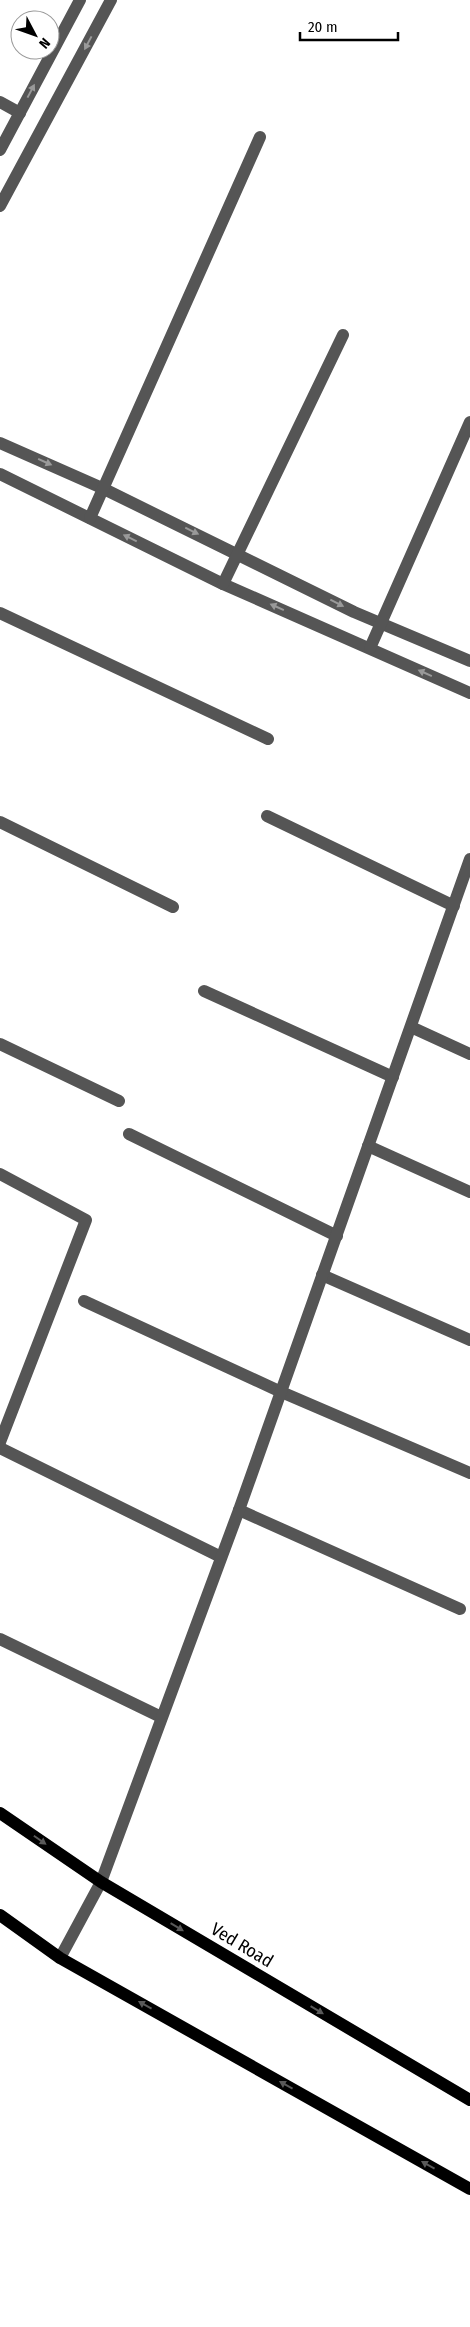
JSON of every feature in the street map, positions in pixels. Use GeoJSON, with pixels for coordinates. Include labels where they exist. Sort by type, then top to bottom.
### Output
{"type":"FeatureCollection","features":[{"type":"Feature","properties":{"kind":"main road","name":"Ved Road"},"geometry":{"type":"LineString","coordinates":[[0,1813],[101,1882],[470,2100]]}},
{"type":"Feature","properties":{"kind":"main road"},"geometry":{"type":"LineString","coordinates":[[0,1915],[60,1958],[470,2189]]}},
{"type":"Feature","properties":{"kind":"street"},"geometry":{"type":"LineString","coordinates":[[0,150],[80,0]]}},
{"type":"Feature","properties":{"kind":"street"},"geometry":{"type":"LineString","coordinates":[[0,206],[111,0]]}},
{"type":"Feature","properties":{"kind":"street"},"geometry":{"type":"LineString","coordinates":[[0,102],[20,113]]}},
{"type":"Feature","properties":{"kind":"street"},"geometry":{"type":"LineString","coordinates":[[90,518],[260,137]]}},
{"type":"Feature","properties":{"kind":"street"},"geometry":{"type":"LineString","coordinates":[[223,584],[236,553],[344,335]]}},
{"type":"Feature","properties":{"kind":"street"},"geometry":{"type":"LineString","coordinates":[[370,648],[470,422]]}},
{"type":"Feature","properties":{"kind":"street"},"geometry":{"type":"LineString","coordinates":[[0,443],[102,488],[381,623],[470,661]]}},
{"type":"Feature","properties":{"kind":"street"},"geometry":{"type":"LineString","coordinates":[[0,474],[223,584],[470,692]]}},
{"type":"Feature","properties":{"kind":"street"},"geometry":{"type":"LineString","coordinates":[[0,613],[268,738]]}},
{"type":"Feature","properties":{"kind":"street"},"geometry":{"type":"LineString","coordinates":[[267,816],[454,906]]}},
{"type":"Feature","properties":{"kind":"street"},"geometry":{"type":"LineString","coordinates":[[0,822],[173,907]]}},
{"type":"Feature","properties":{"kind":"street"},"geometry":{"type":"LineString","coordinates":[[60,1958],[101,1882],[239,1510],[279,1391],[470,859]]}},
{"type":"Feature","properties":{"kind":"street"},"geometry":{"type":"LineString","coordinates":[[204,991],[392,1077]]}},
{"type":"Feature","properties":{"kind":"street"},"geometry":{"type":"LineString","coordinates":[[411,1027],[470,1054]]}},
{"type":"Feature","properties":{"kind":"street"},"geometry":{"type":"LineString","coordinates":[[0,1044],[119,1101]]}},
{"type":"Feature","properties":{"kind":"street"},"geometry":{"type":"LineString","coordinates":[[129,1134],[336,1236]]}},
{"type":"Feature","properties":{"kind":"street"},"geometry":{"type":"LineString","coordinates":[[368,1146],[470,1192]]}},
{"type":"Feature","properties":{"kind":"street"},"geometry":{"type":"LineString","coordinates":[[0,1174],[86,1220],[0,1442]]}},
{"type":"Feature","properties":{"kind":"street"},"geometry":{"type":"LineString","coordinates":[[322,1275],[470,1340]]}},
{"type":"Feature","properties":{"kind":"street"},"geometry":{"type":"LineString","coordinates":[[84,1301],[279,1391],[470,1473]]}},
{"type":"Feature","properties":{"kind":"street"},"geometry":{"type":"LineString","coordinates":[[0,1448],[222,1557]]}},
{"type":"Feature","properties":{"kind":"street"},"geometry":{"type":"LineString","coordinates":[[239,1510],[460,1609]]}},
{"type":"Feature","properties":{"kind":"street"},"geometry":{"type":"LineString","coordinates":[[0,1640],[161,1717]]}}]}
